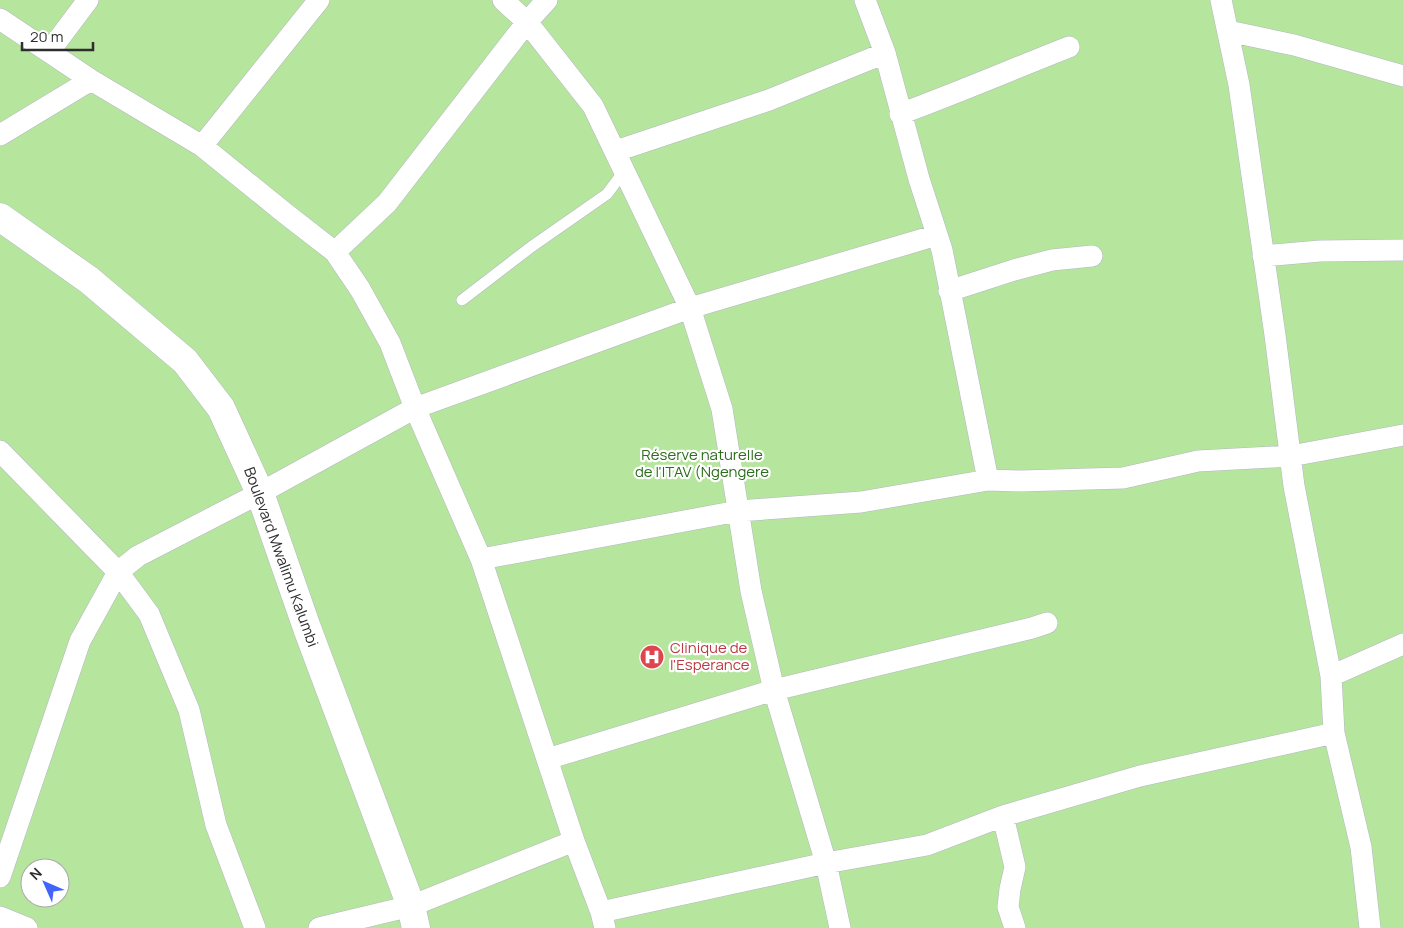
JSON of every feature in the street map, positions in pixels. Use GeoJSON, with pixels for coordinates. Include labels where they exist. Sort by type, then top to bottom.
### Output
{"type":"FeatureCollection","features":[{"type":"Feature","properties":{"kind":"street"},"geometry":{"type":"LineString","coordinates":[[49,52],[88,0]]}},
{"type":"Feature","properties":{"kind":"street"},"geometry":{"type":"LineString","coordinates":[[202,146],[319,0]]}},
{"type":"Feature","properties":{"kind":"street"},"geometry":{"type":"LineString","coordinates":[[503,0],[527,22],[593,106],[690,308],[722,409],[751,591],[774,690],[826,863],[840,928]]}},
{"type":"Feature","properties":{"kind":"street"},"geometry":{"type":"LineString","coordinates":[[336,252],[387,203],[527,22],[547,0]]}},
{"type":"Feature","properties":{"kind":"street"},"geometry":{"type":"LineString","coordinates":[[865,0],[885,53],[900,114],[942,250],[988,480]]}},
{"type":"Feature","properties":{"kind":"street"},"geometry":{"type":"LineString","coordinates":[[1222,0],[1238,85],[1264,256],[1294,486],[1331,676],[1334,733],[1361,846],[1370,928]]}},
{"type":"Feature","properties":{"kind":"street"},"geometry":{"type":"LineString","coordinates":[[0,19],[91,80],[202,146],[336,252],[360,289],[390,343],[415,408],[481,559],[574,841],[603,920],[826,863],[927,846],[1003,816],[1140,776],[1334,733]]}},
{"type":"Feature","properties":{"kind":"street"},"geometry":{"type":"LineString","coordinates":[[1228,31],[1294,45],[1403,76]]}},
{"type":"Feature","properties":{"kind":"street"},"geometry":{"type":"LineString","coordinates":[[900,114],[971,88],[1005,72],[1069,47]]}},
{"type":"Feature","properties":{"kind":"street"},"geometry":{"type":"LineString","coordinates":[[621,161],[885,53]]}},
{"type":"Feature","properties":{"kind":"street"},"geometry":{"type":"LineString","coordinates":[[0,135],[91,80]]}},
{"type":"Feature","properties":{"kind":"street","name":"Boulevard Mwalimu Kalumbi"},"geometry":{"type":"LineString","coordinates":[[0,217],[89,280],[185,361],[221,408],[260,493],[307,628],[413,917]]}},
{"type":"Feature","properties":{"kind":"street"},"geometry":{"type":"LineString","coordinates":[[0,877],[80,641],[118,572],[138,556],[260,493],[415,408],[690,308],[937,235]]}},
{"type":"Feature","properties":{"kind":"street"},"geometry":{"type":"LineString","coordinates":[[1264,256],[1320,250],[1403,250]]}},
{"type":"Feature","properties":{"kind":"street"},"geometry":{"type":"LineString","coordinates":[[949,291],[1052,260],[1092,256]]}},
{"type":"Feature","properties":{"kind":"street"},"geometry":{"type":"LineString","coordinates":[[481,559],[738,511],[861,502],[988,480],[1123,478],[1198,462],[1291,456],[1403,435]]}},
{"type":"Feature","properties":{"kind":"street"},"geometry":{"type":"LineString","coordinates":[[0,451],[118,572],[149,614],[189,710],[216,825],[255,928]]}},
{"type":"Feature","properties":{"kind":"street"},"geometry":{"type":"LineString","coordinates":[[547,759],[774,690],[1047,623]]}},
{"type":"Feature","properties":{"kind":"street"},"geometry":{"type":"LineString","coordinates":[[1331,676],[1403,644]]}},
{"type":"Feature","properties":{"kind":"street"},"geometry":{"type":"LineString","coordinates":[[1003,816],[1015,867],[1008,907],[1014,928]]}},
{"type":"Feature","properties":{"kind":"street"},"geometry":{"type":"LineString","coordinates":[[319,928],[413,917],[574,841]]}},
{"type":"Feature","properties":{"kind":"street"},"geometry":{"type":"LineString","coordinates":[[0,917],[27,928]]}},
{"type":"Feature","properties":{"kind":"lane"},"geometry":{"type":"LineString","coordinates":[[462,300],[530,247],[607,194],[621,161]]}},
{"type":"Feature","properties":{"kind":"green space","name":"Réserve naturelle de l'ITAV (Ngengere"},"geometry":{"type":"Polygon","coordinates":[[[0,0],[1403,0],[1403,928],[0,928],[0,0]]]}},
{"type":"Feature","properties":{"kind":"place","name":"Clinique de l'Esperance"},"geometry":{"type":"Point","coordinates":[652,657]}}]}
